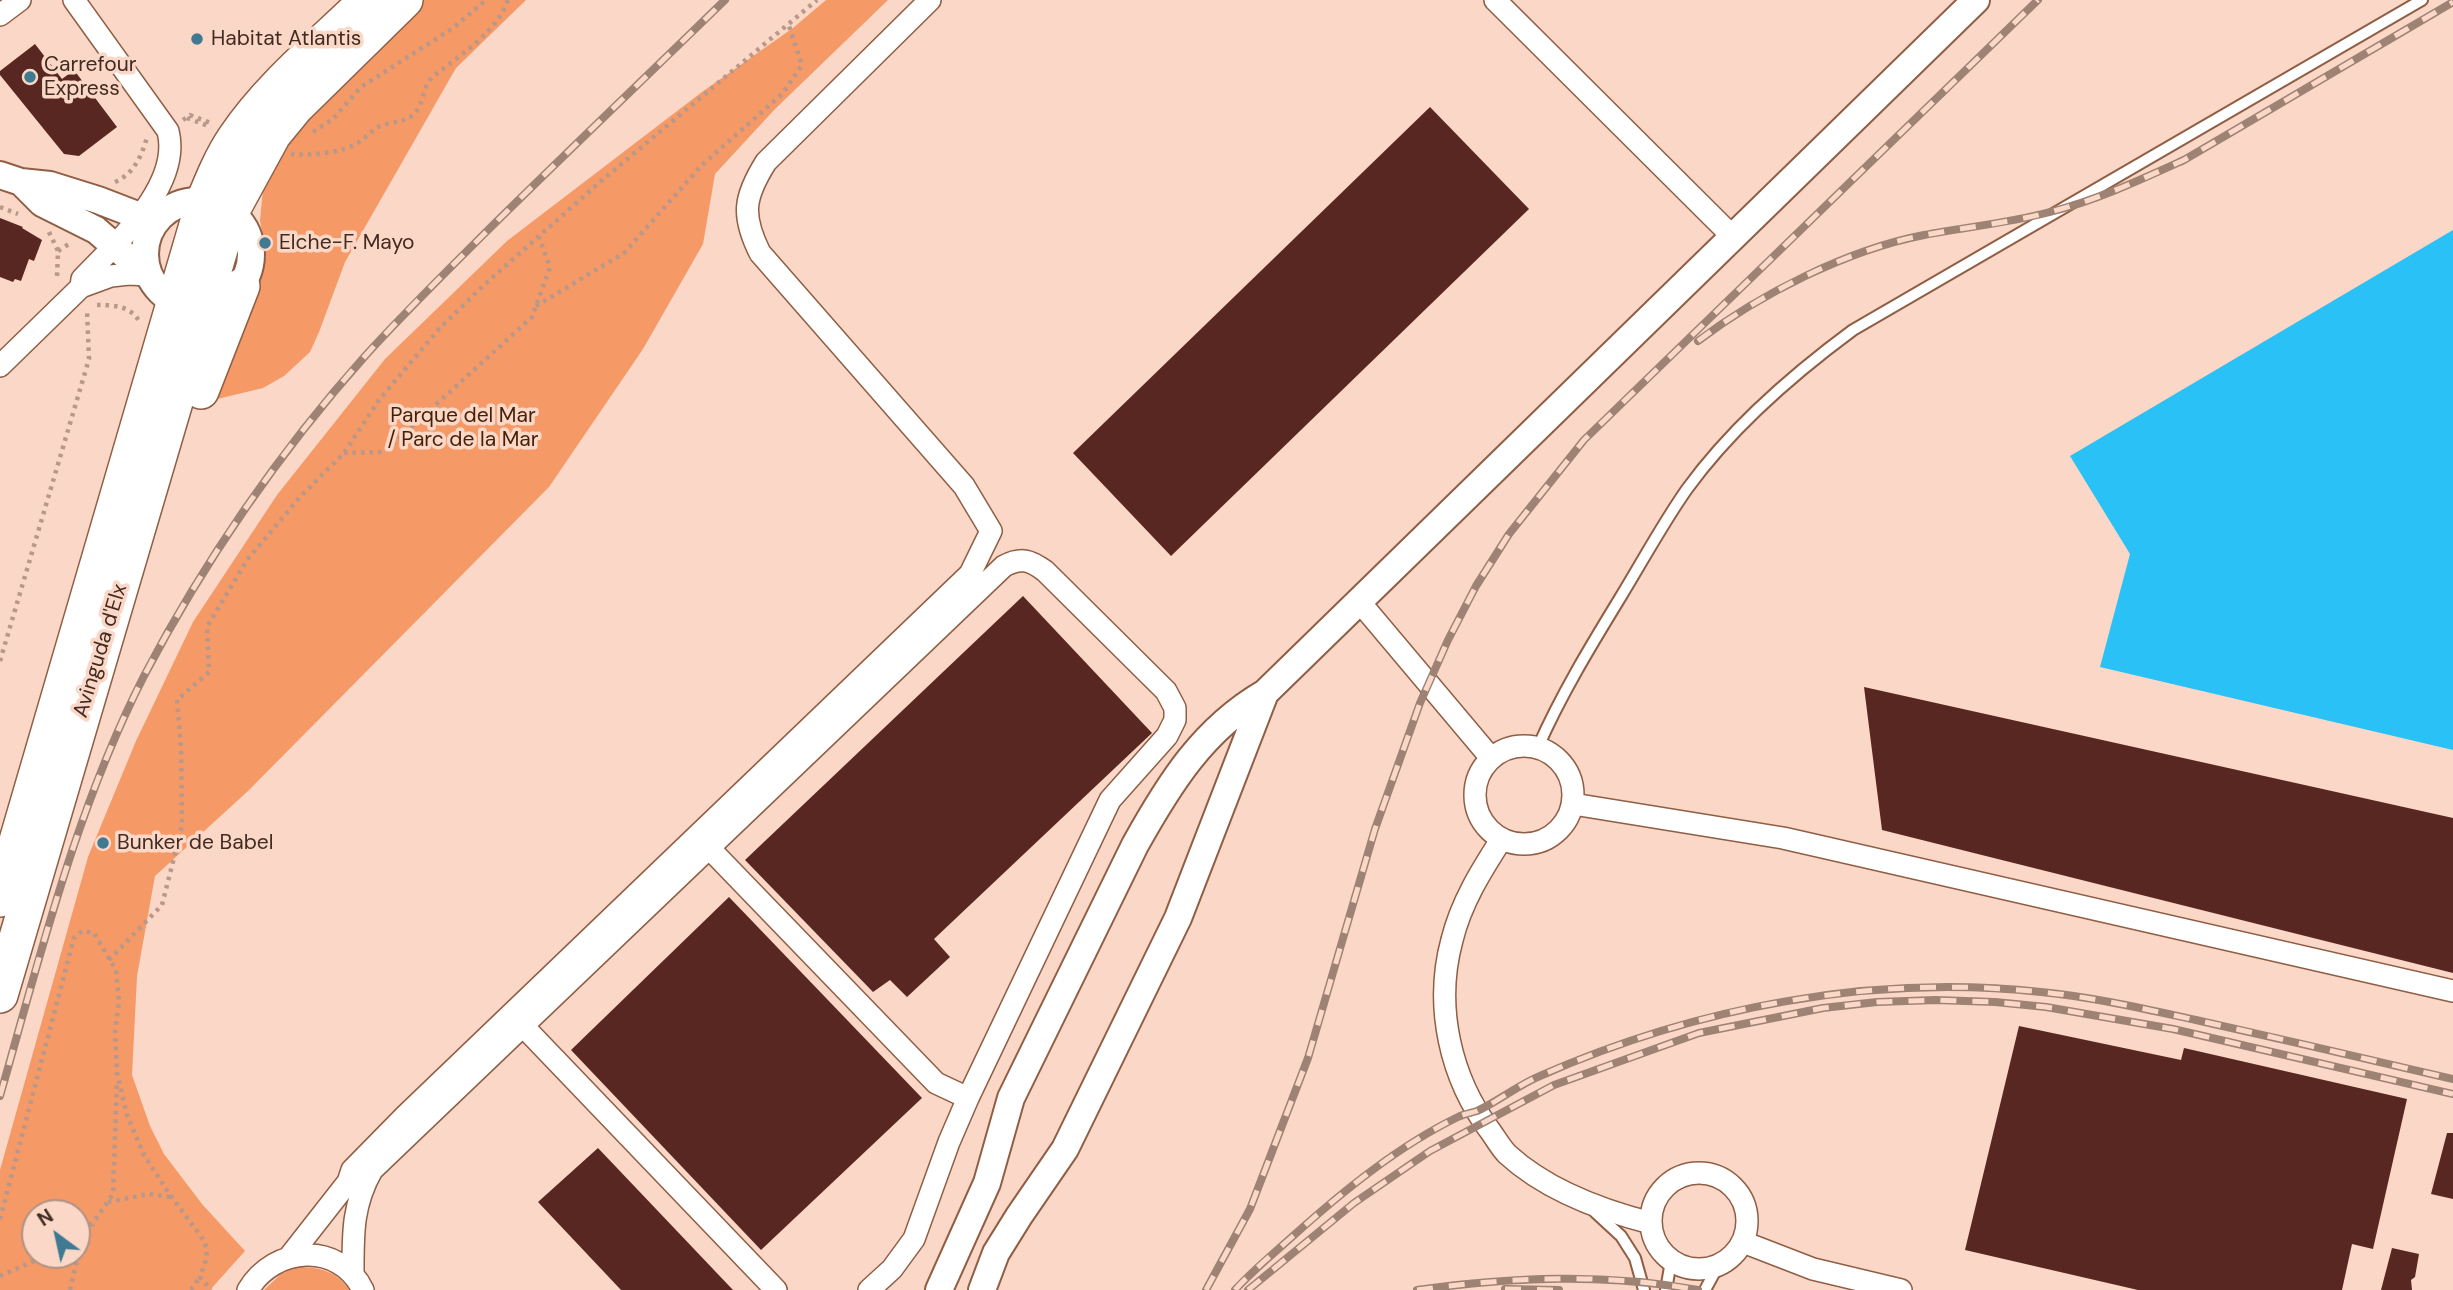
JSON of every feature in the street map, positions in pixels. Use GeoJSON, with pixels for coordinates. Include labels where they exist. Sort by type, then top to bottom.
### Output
{"type":"FeatureCollection","features":[{"type":"Feature","properties":{"kind":"main road","name":"Avinguda d'Elx"},"geometry":{"type":"LineString","coordinates":[[0,899],[188,305],[217,206],[216,170],[254,112],[367,0]]}},
{"type":"Feature","properties":{"kind":"main road","name":"Avinguda d'Elx"},"geometry":{"type":"LineString","coordinates":[[217,206],[296,107],[405,0]]}},
{"type":"Feature","properties":{"kind":"main road"},"geometry":{"type":"LineString","coordinates":[[91,682],[144,564],[198,397],[242,286]]}},
{"type":"Feature","properties":{"kind":"main road","name":"Avinguda d'Elx"},"geometry":{"type":"LineString","coordinates":[[0,995],[91,682],[188,305]]}},
{"type":"Feature","properties":{"kind":"street"},"geometry":{"type":"LineString","coordinates":[[0,15],[20,0]]}},
{"type":"Feature","properties":{"kind":"street"},"geometry":{"type":"LineString","coordinates":[[74,0],[168,131],[170,159],[150,212],[145,248],[148,275]]}},
{"type":"Feature","properties":{"kind":"street"},"geometry":{"type":"LineString","coordinates":[[290,1256],[348,1182],[352,1170],[970,574],[992,531],[964,486],[760,253],[749,232],[747,207],[753,182],[766,162],[930,0]]}},
{"type":"Feature","properties":{"kind":"street"},"geometry":{"type":"LineString","coordinates":[[1495,0],[1734,237]]}},
{"type":"Feature","properties":{"kind":"street"},"geometry":{"type":"LineString","coordinates":[[939,1290],[987,1183],[1011,1098],[1135,845],[1183,767],[1217,727],[1242,706],[1265,693],[1976,0]]}},
{"type":"Feature","properties":{"kind":"street"},"geometry":{"type":"LineString","coordinates":[[0,162],[10,179],[42,203],[85,224],[115,245],[148,275],[160,293],[188,305],[225,301],[242,286],[248,273],[251,245],[244,226],[217,206],[185,202],[168,210],[150,212],[50,185],[10,179]]}},
{"type":"Feature","properties":{"kind":"street"},"geometry":{"type":"LineString","coordinates":[[84,297],[82,279],[150,212]]}},
{"type":"Feature","properties":{"kind":"street"},"geometry":{"type":"LineString","coordinates":[[0,366],[111,276],[148,275]]}},
{"type":"Feature","properties":{"kind":"street"},"geometry":{"type":"LineString","coordinates":[[358,1282],[355,1214],[361,1189],[372,1170],[1004,566],[1015,561],[1030,561],[1045,571],[1166,691],[1175,708],[1175,720],[1167,736],[1110,800],[968,1098],[914,1239],[892,1269],[869,1290]]}},
{"type":"Feature","properties":{"kind":"street"},"geometry":{"type":"LineString","coordinates":[[1358,600],[1491,758]]}},
{"type":"Feature","properties":{"kind":"street"},"geometry":{"type":"LineString","coordinates":[[982,1290],[996,1253],[1018,1216],[1065,1149],[1178,918],[1265,693]]}},
{"type":"Feature","properties":{"kind":"street"},"geometry":{"type":"LineString","coordinates":[[1538,747],[1557,758],[1570,775],[1573,804],[1568,818],[1558,831],[1531,844],[1502,840],[1488,830],[1479,817],[1474,802],[1475,786],[1481,771],[1491,758],[1505,749],[1538,747]]}},
{"type":"Feature","properties":{"kind":"street"},"geometry":{"type":"LineString","coordinates":[[1573,804],[1783,838],[2453,991]]}},
{"type":"Feature","properties":{"kind":"street"},"geometry":{"type":"LineString","coordinates":[[1502,840],[1463,906],[1451,940],[1445,976],[1444,1001],[1450,1048],[1462,1082],[1476,1111],[1506,1153],[1537,1177],[1586,1202],[1650,1223]]}},
{"type":"Feature","properties":{"kind":"street"},"geometry":{"type":"LineString","coordinates":[[710,849],[936,1083],[968,1098]]}},
{"type":"Feature","properties":{"kind":"street"},"geometry":{"type":"LineString","coordinates":[[524,1027],[776,1290]]}},
{"type":"Feature","properties":{"kind":"street"},"geometry":{"type":"LineString","coordinates":[[348,1182],[372,1170]]}},
{"type":"Feature","properties":{"kind":"street"},"geometry":{"type":"LineString","coordinates":[[1702,1172],[1717,1175],[1731,1183],[1742,1196],[1748,1219],[1743,1242],[1737,1252],[1718,1266],[1702,1270],[1686,1268],[1671,1261],[1660,1251],[1653,1238],[1650,1223],[1652,1207],[1659,1192],[1671,1181],[1685,1174],[1702,1172]]}},
{"type":"Feature","properties":{"kind":"street"},"geometry":{"type":"LineString","coordinates":[[1743,1242],[1813,1269],[1901,1290]]}},
{"type":"Feature","properties":{"kind":"street"},"geometry":{"type":"LineString","coordinates":[[248,1290],[264,1270],[276,1261],[290,1256],[313,1255],[335,1261],[358,1282]]}},
{"type":"Feature","properties":{"kind":"lane"},"geometry":{"type":"LineString","coordinates":[[1538,747],[1554,710],[1579,665],[1687,489],[1730,437],[1804,366],[1853,330],[2422,0]]}},
{"type":"Feature","properties":{"kind":"lane"},"geometry":{"type":"LineString","coordinates":[[1586,1202],[1621,1236],[1635,1258],[1644,1290]]}},
{"type":"Feature","properties":{"kind":"lane"},"geometry":{"type":"LineString","coordinates":[[1666,1290],[1671,1261]]}},
{"type":"Feature","properties":{"kind":"lane"},"geometry":{"type":"LineString","coordinates":[[1705,1290],[1718,1266]]}},
{"type":"Feature","properties":{"kind":"path"},"geometry":{"type":"LineString","coordinates":[[309,134],[333,119],[361,87],[453,29],[486,0]]}},
{"type":"Feature","properties":{"kind":"path"},"geometry":{"type":"LineString","coordinates":[[288,153],[338,152],[348,149],[375,128],[410,118],[417,111],[426,85],[433,76],[497,24],[508,0]]}},
{"type":"Feature","properties":{"kind":"path"},"geometry":{"type":"LineString","coordinates":[[109,960],[162,905],[182,826],[181,746],[177,700],[209,672],[207,627],[247,560],[300,497],[344,453],[379,400],[439,329],[485,284],[600,182],[817,0]]}},
{"type":"Feature","properties":{"kind":"path"},"geometry":{"type":"LineString","coordinates":[[536,306],[624,253],[701,166],[782,93],[802,65],[788,23]]}},
{"type":"Feature","properties":{"kind":"path"},"geometry":{"type":"LineString","coordinates":[[180,115],[216,129]]}},
{"type":"Feature","properties":{"kind":"path"},"geometry":{"type":"LineString","coordinates":[[175,126],[190,115],[214,125],[223,120]]}},
{"type":"Feature","properties":{"kind":"path"},"geometry":{"type":"LineString","coordinates":[[108,185],[123,179],[136,164],[150,132]]}},
{"type":"Feature","properties":{"kind":"path"},"geometry":{"type":"LineString","coordinates":[[0,208],[23,216]]}},
{"type":"Feature","properties":{"kind":"path"},"geometry":{"type":"LineString","coordinates":[[45,225],[58,251],[57,277],[48,287]]}},
{"type":"Feature","properties":{"kind":"path"},"geometry":{"type":"LineString","coordinates":[[344,453],[384,452],[532,317],[550,267],[539,237]]}},
{"type":"Feature","properties":{"kind":"path"},"geometry":{"type":"LineString","coordinates":[[0,661],[89,359],[84,297]]}},
{"type":"Feature","properties":{"kind":"path"},"geometry":{"type":"LineString","coordinates":[[0,1219],[74,938],[82,931],[94,933],[116,970],[119,1001],[115,1031],[116,1160],[113,1194],[79,1252],[70,1290]]}},
{"type":"Feature","properties":{"kind":"path"},"geometry":{"type":"LineString","coordinates":[[117,1073],[127,1115],[144,1155],[205,1242],[207,1257],[200,1277],[191,1290]]}},
{"type":"Feature","properties":{"kind":"path"},"geometry":{"type":"LineString","coordinates":[[107,1202],[149,1194],[172,1197]]}},
{"type":"Feature","properties":{"kind":"path"},"geometry":{"type":"LineString","coordinates":[[91,1224],[96,1220]]}},
{"type":"Feature","properties":{"kind":"path"},"geometry":{"type":"LineString","coordinates":[[0,1276],[21,1267]]}},
{"type":"Feature","properties":{"kind":"path"},"geometry":{"type":"LineString","coordinates":[[200,1277],[211,1290]]}},
{"type":"Feature","properties":{"kind":"green space"},"geometry":{"type":"Polygon","coordinates":[[[421,0],[526,0],[456,68],[345,262],[310,352],[284,376],[263,388],[209,401],[256,290],[266,257],[260,220],[264,180],[287,135],[421,0]]]}},
{"type":"Feature","properties":{"kind":"green space","name":"Parque del Mar / Parc de la Mar"},"geometry":{"type":"Polygon","coordinates":[[[826,0],[888,0],[775,109],[715,174],[703,244],[643,349],[549,487],[248,791],[155,876],[137,976],[132,1075],[150,1126],[164,1154],[202,1204],[245,1251],[210,1290],[0,1290],[0,1170],[88,857],[136,741],[193,622],[277,495],[385,359],[507,241],[702,92],[793,28],[826,0]]]}},
{"type":"Feature","properties":{"kind":"green space"},"geometry":{"type":"Polygon","coordinates":[[[298,1267],[327,1271],[339,1278],[349,1290],[264,1290],[282,1273],[298,1267]]]}},
{"type":"Feature","properties":{"kind":"water"},"geometry":{"type":"Polygon","coordinates":[[[2453,230],[2453,750],[2100,667],[2130,554],[2070,456],[2453,230]]]}},
{"type":"Feature","properties":{"kind":"building"},"geometry":{"type":"Polygon","coordinates":[[[35,44],[62,79],[74,70],[117,127],[79,156],[64,154],[0,75],[0,71],[35,44]]]}},
{"type":"Feature","properties":{"kind":"building"},"geometry":{"type":"Polygon","coordinates":[[[1430,107],[1529,209],[1171,556],[1073,453],[1430,107]]]}},
{"type":"Feature","properties":{"kind":"building"},"geometry":{"type":"Polygon","coordinates":[[[0,218],[23,227],[42,240],[34,261],[29,259],[21,281],[15,279],[13,282],[0,277],[0,218]]]}},
{"type":"Feature","properties":{"kind":"building"},"geometry":{"type":"Polygon","coordinates":[[[1023,596],[1152,733],[934,939],[950,957],[907,997],[890,980],[873,992],[745,860],[1023,596]]]}},
{"type":"Feature","properties":{"kind":"building"},"geometry":{"type":"Polygon","coordinates":[[[1864,687],[2453,818],[2453,973],[1882,830],[1864,687]]]}},
{"type":"Feature","properties":{"kind":"building"},"geometry":{"type":"Polygon","coordinates":[[[729,897],[922,1098],[761,1250],[571,1050],[729,897]]]}},
{"type":"Feature","properties":{"kind":"building"},"geometry":{"type":"Polygon","coordinates":[[[2019,1026],[2181,1060],[2184,1048],[2407,1099],[2373,1249],[2352,1244],[2342,1290],[2138,1290],[1965,1250],[2019,1026]]]}},
{"type":"Feature","properties":{"kind":"building"},"geometry":{"type":"Polygon","coordinates":[[[2447,1133],[2453,1133],[2453,1199],[2431,1194],[2447,1133]]]}},
{"type":"Feature","properties":{"kind":"building"},"geometry":{"type":"Polygon","coordinates":[[[598,1148],[733,1290],[621,1290],[538,1202],[598,1148]]]}},
{"type":"Feature","properties":{"kind":"building"},"geometry":{"type":"Polygon","coordinates":[[[2392,1248],[2419,1254],[2415,1277],[2411,1280],[2412,1290],[2381,1290],[2392,1248]]]}},
{"type":"Feature","properties":{"kind":"railway"},"geometry":{"type":"LineString","coordinates":[[0,1096],[62,882],[99,778],[144,676],[217,550],[303,430],[381,339],[488,230],[725,0]]}},
{"type":"Feature","properties":{"kind":"railway"},"geometry":{"type":"LineString","coordinates":[[1206,1290],[1250,1209],[1308,1058],[1375,829],[1420,703],[1476,586],[1509,534],[1584,440],[2038,0]]}},
{"type":"Feature","properties":{"kind":"railway"},"geometry":{"type":"LineString","coordinates":[[1698,341],[1776,291],[1865,251],[1924,235],[2050,212],[2101,196],[2151,175],[2184,160],[2453,2]]}},
{"type":"Feature","properties":{"kind":"railway"},"geometry":{"type":"LineString","coordinates":[[1235,1290],[1263,1262],[1351,1187],[1392,1156],[1460,1116],[1477,1111],[1532,1080],[1599,1052],[1660,1031],[1785,1001],[1849,992],[1913,988],[1977,988],[2060,994],[2177,1016],[2453,1079]]}},
{"type":"Feature","properties":{"kind":"railway"},"geometry":{"type":"LineString","coordinates":[[1248,1290],[1354,1203],[1430,1151],[1554,1085],[1699,1033],[1823,1008],[1877,1002],[1936,1000],[2046,1007],[2173,1029],[2453,1094]]}},
{"type":"Feature","properties":{"kind":"railway"},"geometry":{"type":"LineString","coordinates":[[1417,1290],[1487,1282],[1558,1279],[1628,1281],[1698,1290]]}},
{"type":"Feature","properties":{"kind":"railway"},"geometry":{"type":"LineString","coordinates":[[1505,1289],[1559,1290]]}},
{"type":"Feature","properties":{"kind":"place","name":"Habitat Atlantis"},"geometry":{"type":"Point","coordinates":[197,39]}},
{"type":"Feature","properties":{"kind":"place","name":"Carrefour Express"},"geometry":{"type":"Point","coordinates":[30,77]}},
{"type":"Feature","properties":{"kind":"place","name":"Elche-F. Mayo"},"geometry":{"type":"Point","coordinates":[265,243]}},
{"type":"Feature","properties":{"kind":"place","name":"Bunker de Babel"},"geometry":{"type":"Point","coordinates":[103,843]}}]}
